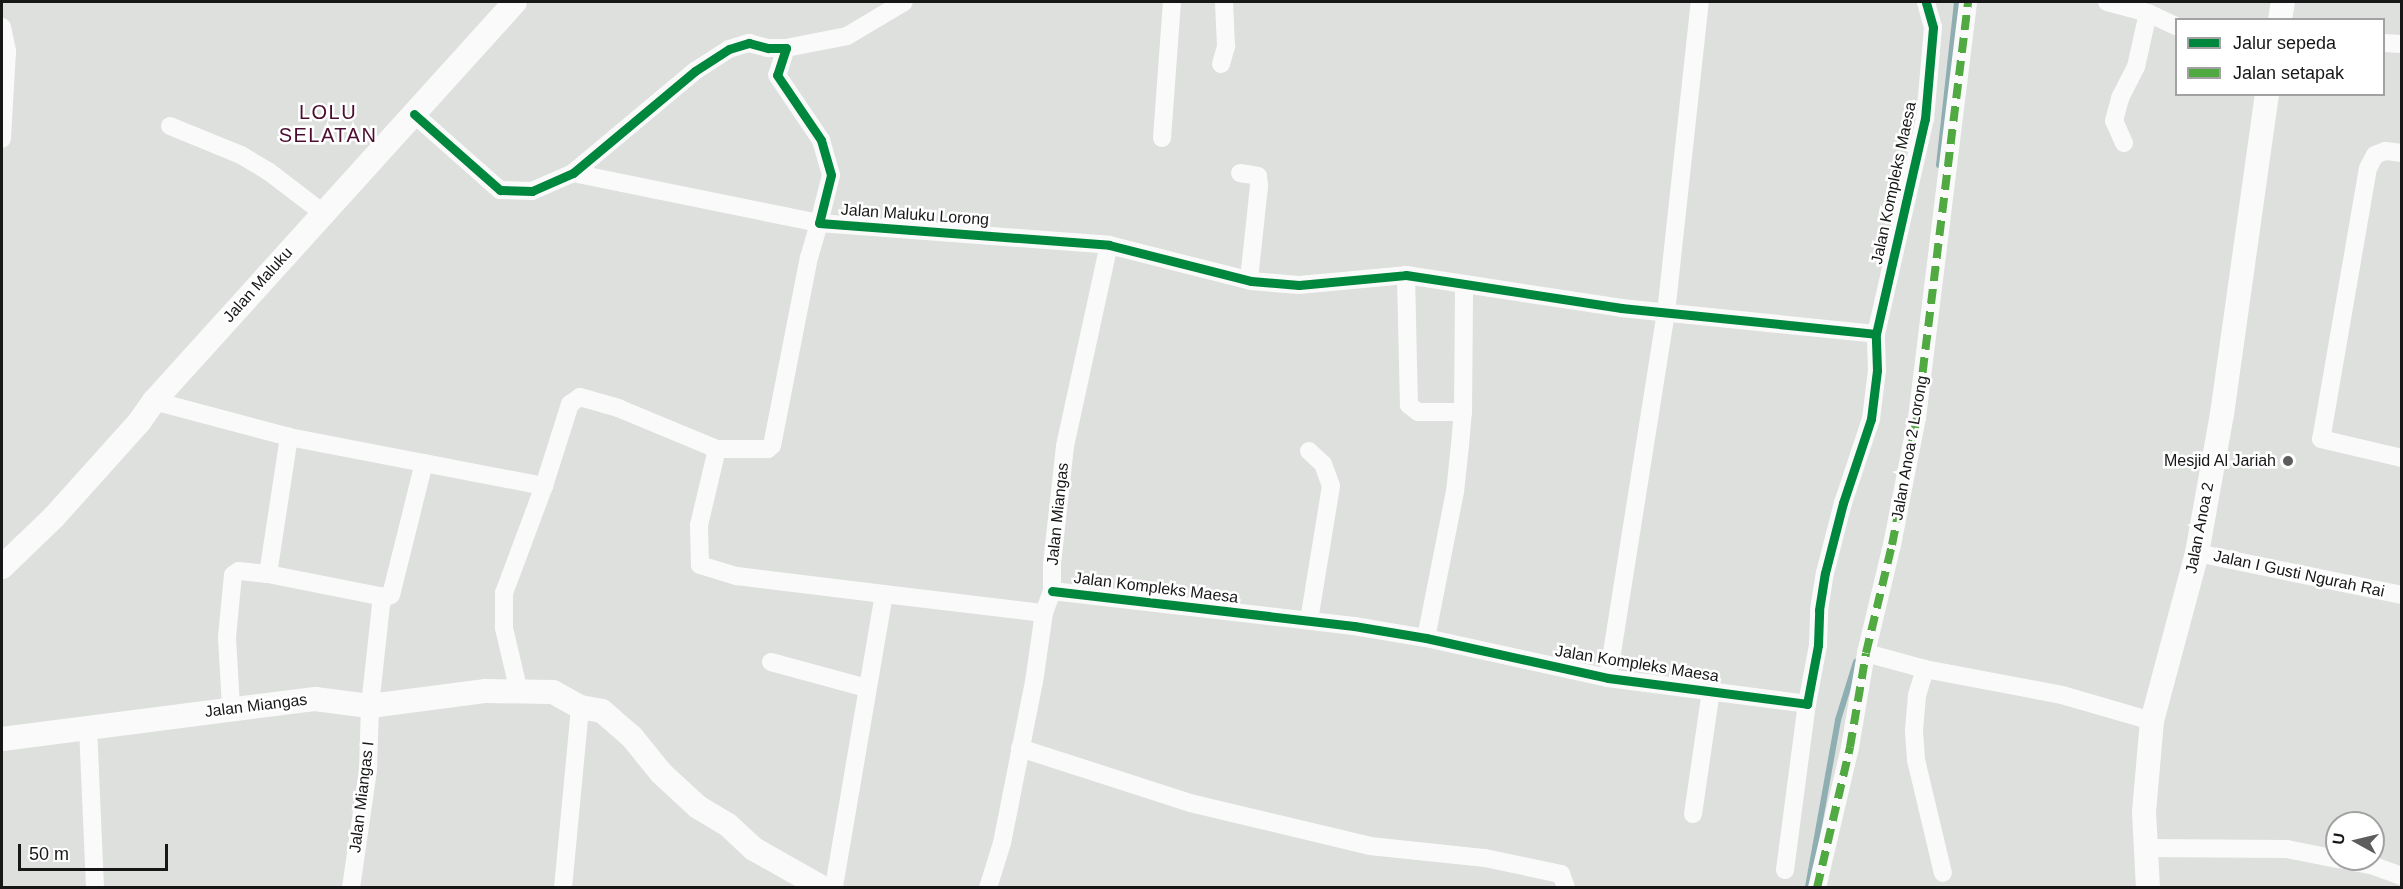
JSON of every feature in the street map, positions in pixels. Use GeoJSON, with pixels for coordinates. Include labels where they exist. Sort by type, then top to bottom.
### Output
{"type":"FeatureCollection","features":[{"type":"Feature","properties":{"kind":"street","name":"Jalan Maluku"},"geometry":{"type":"LineString","coordinates":[[2,567],[62,508],[140,421],[154,401],[515,2]]}},
{"type":"Feature","properties":{"kind":"street"},"geometry":{"type":"LineString","coordinates":[[414,114],[500,190],[532,191],[573,173],[695,72],[729,49],[742,44],[786,48],[847,36],[904,2]]}},
{"type":"Feature","properties":{"kind":"street"},"geometry":{"type":"LineString","coordinates":[[1162,138],[1172,2]]}},
{"type":"Feature","properties":{"kind":"street"},"geometry":{"type":"LineString","coordinates":[[1221,64],[1226,46],[1224,2]]}},
{"type":"Feature","properties":{"kind":"street","name":"Jalan Kompleks Maesa"},"geometry":{"type":"LineString","coordinates":[[1608,678],[1666,313],[1700,2]]}},
{"type":"Feature","properties":{"kind":"street","name":"Jalan Kompleks Maesa"},"geometry":{"type":"LineString","coordinates":[[1052,591],[1309,620],[1426,638],[1608,678],[1807,704],[1818,645],[1819,610],[1825,573],[1843,503],[1871,419],[1877,370],[1876,334],[1925,119],[1933,27],[1926,2]]}},
{"type":"Feature","properties":{"kind":"street","name":"Jalan Anoa 2 Lorong"},"geometry":{"type":"LineString","coordinates":[[1817,888],[1850,747],[1866,653],[1892,545],[1917,418],[1968,2]]}},
{"type":"Feature","properties":{"kind":"street"},"geometry":{"type":"LineString","coordinates":[[2106,2],[2148,13],[2175,26]]}},
{"type":"Feature","properties":{"kind":"street"},"geometry":{"type":"LineString","coordinates":[[2280,18],[2283,2]]}},
{"type":"Feature","properties":{"kind":"street"},"geometry":{"type":"LineString","coordinates":[[2124,143],[2114,121],[2120,98],[2136,67],[2148,13]]}},
{"type":"Feature","properties":{"kind":"street"},"geometry":{"type":"LineString","coordinates":[[2,27],[7,51],[2,140]]}},
{"type":"Feature","properties":{"kind":"street"},"geometry":{"type":"LineString","coordinates":[[2385,43],[2402,44]]}},
{"type":"Feature","properties":{"kind":"street","name":"Jalan Maluku Lorong"},"geometry":{"type":"LineString","coordinates":[[742,44],[764,60],[777,75],[821,140],[831,175],[819,223],[1109,245],[1249,280],[1299,285],[1406,275],[1464,285]]}},
{"type":"Feature","properties":{"kind":"street"},"geometry":{"type":"LineString","coordinates":[[777,75],[786,48]]}},
{"type":"Feature","properties":{"kind":"street","name":"Jalan Anoa 2"},"geometry":{"type":"LineString","coordinates":[[2148,888],[2144,812],[2152,721],[2196,553],[2222,414],[2267,96]]}},
{"type":"Feature","properties":{"kind":"street"},"geometry":{"type":"LineString","coordinates":[[170,126],[241,155],[276,176],[323,213]]}},
{"type":"Feature","properties":{"kind":"street"},"geometry":{"type":"LineString","coordinates":[[2402,153],[2385,151],[2375,154],[2368,168],[2321,439],[2402,458]]}},
{"type":"Feature","properties":{"kind":"street"},"geometry":{"type":"LineString","coordinates":[[519,692],[504,628],[504,593],[544,486],[570,404],[580,397],[618,408],[717,449],[768,449],[772,445],[809,257],[819,223],[573,173]]}},
{"type":"Feature","properties":{"kind":"street"},"geometry":{"type":"LineString","coordinates":[[1240,173],[1258,176],[1259,186],[1249,280]]}},
{"type":"Feature","properties":{"kind":"street","name":"Jalan Miangas"},"geometry":{"type":"LineString","coordinates":[[988,888],[1002,843],[1034,682],[1044,613],[1052,591],[1052,564],[1065,446],[1109,245]]}},
{"type":"Feature","properties":{"kind":"street"},"geometry":{"type":"LineString","coordinates":[[1406,275],[1409,405],[1418,412],[1463,412]]}},
{"type":"Feature","properties":{"kind":"street"},"geometry":{"type":"LineString","coordinates":[[1426,638],[1455,492],[1463,412],[1464,285],[1666,313],[1876,334]]}},
{"type":"Feature","properties":{"kind":"street"},"geometry":{"type":"LineString","coordinates":[[154,401],[290,436],[544,486]]}},
{"type":"Feature","properties":{"kind":"street"},"geometry":{"type":"LineString","coordinates":[[268,574],[290,436]]}},
{"type":"Feature","properties":{"kind":"street"},"geometry":{"type":"LineString","coordinates":[[717,449],[699,525],[700,565],[737,576],[1044,613]]}},
{"type":"Feature","properties":{"kind":"street"},"geometry":{"type":"LineString","coordinates":[[1309,451],[1323,464],[1331,486],[1309,620]]}},
{"type":"Feature","properties":{"kind":"street","name":"Jalan Miangas I"},"geometry":{"type":"LineString","coordinates":[[351,888],[368,770],[370,706],[381,605],[384,597],[391,595],[424,463]]}},
{"type":"Feature","properties":{"kind":"street","name":"Jalan I Gusti Ngurah Rai"},"geometry":{"type":"LineString","coordinates":[[2196,553],[2402,595]]}},
{"type":"Feature","properties":{"kind":"street"},"geometry":{"type":"LineString","coordinates":[[231,708],[227,637],[233,575],[239,571],[268,574],[384,597]]}},
{"type":"Feature","properties":{"kind":"street"},"geometry":{"type":"LineString","coordinates":[[834,888],[884,594]]}},
{"type":"Feature","properties":{"kind":"street"},"geometry":{"type":"LineString","coordinates":[[1866,653],[1925,669],[2062,695],[2152,721]]}},
{"type":"Feature","properties":{"kind":"street"},"geometry":{"type":"LineString","coordinates":[[771,662],[867,688]]}},
{"type":"Feature","properties":{"kind":"street"},"geometry":{"type":"LineString","coordinates":[[1925,669],[1917,696],[1914,731],[1916,760],[1943,873]]}},
{"type":"Feature","properties":{"kind":"street"},"geometry":{"type":"LineString","coordinates":[[1694,814],[1711,691]]}},
{"type":"Feature","properties":{"kind":"street","name":"Jalan Miangas"},"geometry":{"type":"LineString","coordinates":[[2,739],[315,699],[370,706],[486,692],[553,692],[580,707],[602,711],[632,737],[661,773],[698,807],[728,825],[754,849],[823,888]]}},
{"type":"Feature","properties":{"kind":"street"},"geometry":{"type":"LineString","coordinates":[[1785,870],[1807,704]]}},
{"type":"Feature","properties":{"kind":"street"},"geometry":{"type":"LineString","coordinates":[[563,888],[580,707]]}},
{"type":"Feature","properties":{"kind":"street"},"geometry":{"type":"LineString","coordinates":[[88,728],[95,888]]}},
{"type":"Feature","properties":{"kind":"street"},"geometry":{"type":"LineString","coordinates":[[1020,748],[1190,802],[1370,846],[1485,858],[1561,874],[1565,879],[1566,888]]}},
{"type":"Feature","properties":{"kind":"street"},"geometry":{"type":"LineString","coordinates":[[2145,848],[2287,849],[2325,856]]}},
{"type":"Feature","properties":{"kind":"street"},"geometry":{"type":"LineString","coordinates":[[2385,870],[2402,876]]}},
{"type":"Feature","properties":{"kind":"waterway"},"geometry":{"type":"LineString","coordinates":[[1939,165],[1957,2]]}},
{"type":"Feature","properties":{"kind":"waterway"},"geometry":{"type":"LineString","coordinates":[[1808,887],[1838,720],[1856,662]]}},
{"type":"Feature","properties":{"kind":"marked path"},"geometry":{"type":"LineString","coordinates":[[1817,888],[1850,747],[1866,653],[1892,545],[1917,418],[1968,2]]}},
{"type":"Feature","properties":{"kind":"cycle path"},"geometry":{"type":"LineString","coordinates":[[414,114],[500,190],[532,191],[573,173],[695,71],[729,49],[749,43],[768,48],[786,48],[777,75],[821,140],[831,175],[819,223],[1109,245],[1251,281],[1299,285],[1406,275],[1621,308],[1876,334],[1925,119],[1933,27],[1926,2]]}},
{"type":"Feature","properties":{"kind":"cycle path"},"geometry":{"type":"LineString","coordinates":[[1052,591],[1354,626],[1426,638],[1608,678],[1807,704],[1818,645],[1819,610],[1825,573],[1843,503],[1871,419],[1877,370],[1876,334]]}},
{"type":"Feature","properties":{"kind":"place","name":"Mesjid Al Jariah"},"geometry":{"type":"Point","coordinates":[2288,461]}},
{"type":"Feature","properties":{"kind":"district","name":"LOLU SELATAN"},"geometry":{"type":"Point","coordinates":[328,124]}}]}
